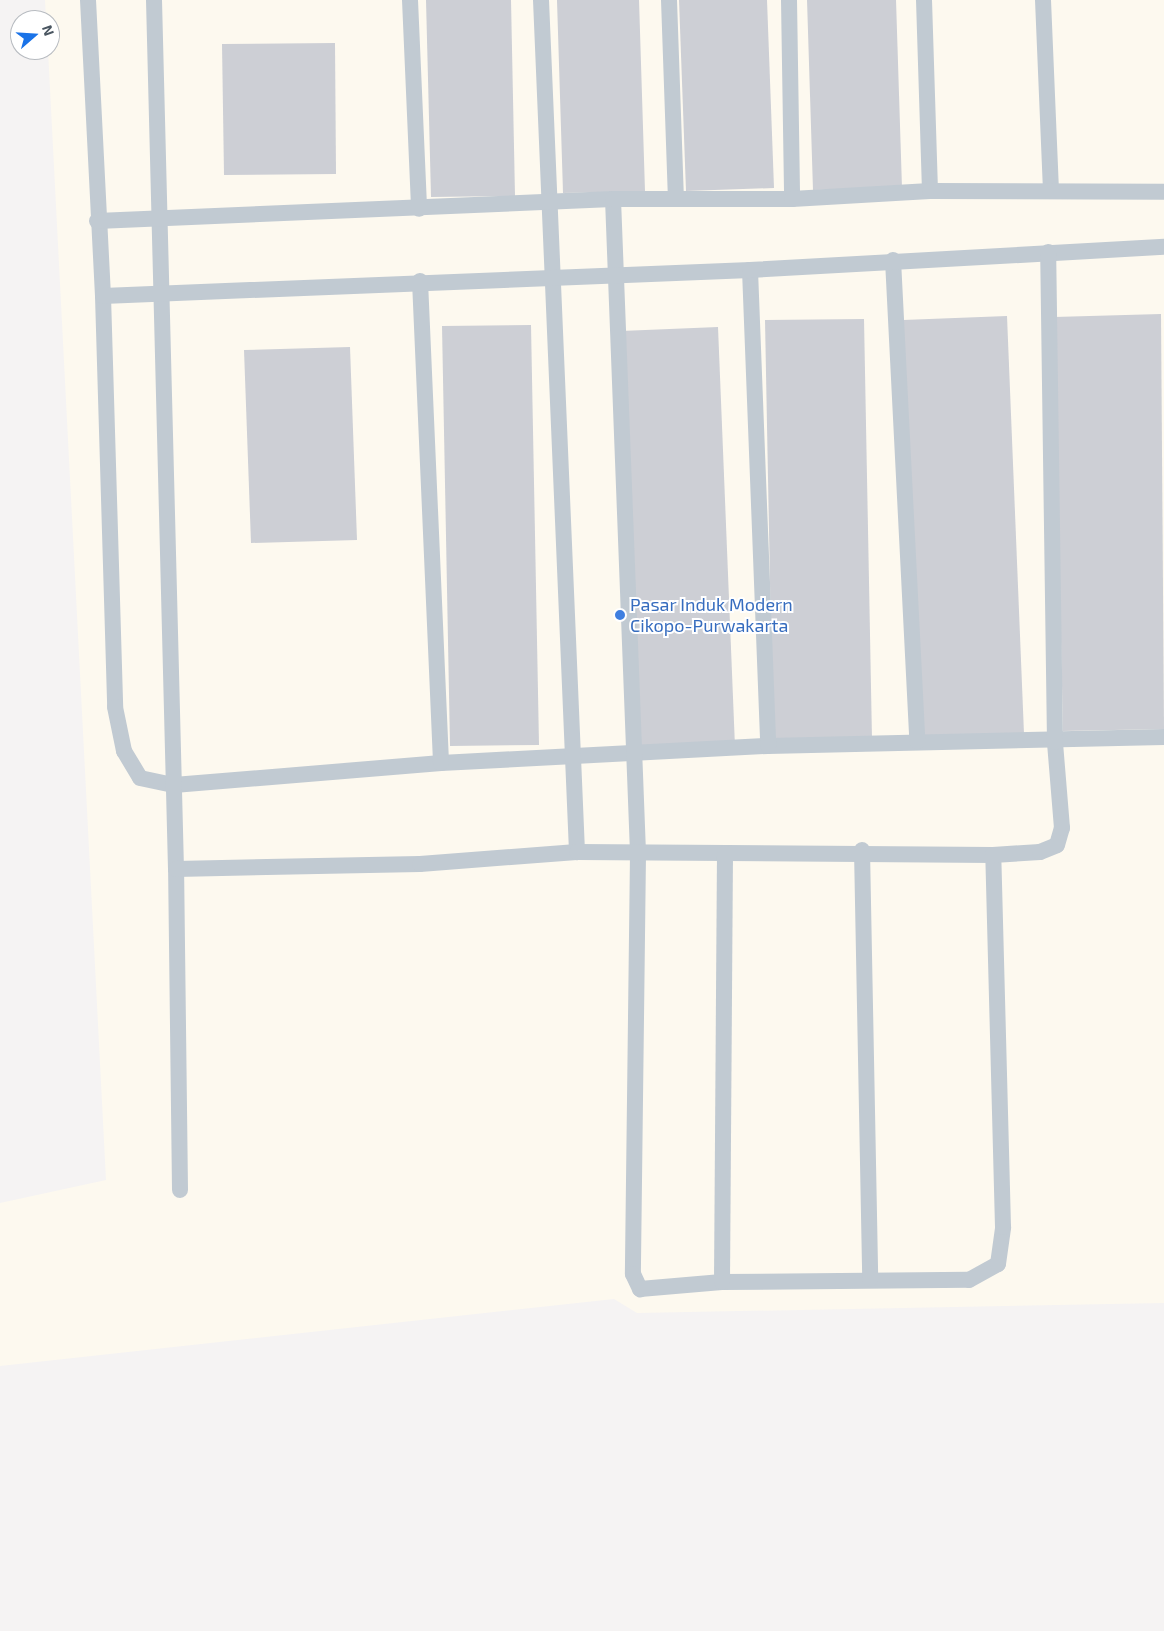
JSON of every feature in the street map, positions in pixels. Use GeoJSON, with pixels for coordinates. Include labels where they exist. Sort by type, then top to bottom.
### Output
{"type":"FeatureCollection","features":[{"type":"Feature","properties":{"kind":"lane"},"geometry":{"type":"LineString","coordinates":[[88,0],[97,221],[103,296],[115,707],[131,768],[148,783],[174,785],[441,763],[768,746],[917,741],[1055,742],[1164,736]]}},
{"type":"Feature","properties":{"kind":"lane"},"geometry":{"type":"LineString","coordinates":[[154,0],[157,217],[163,292],[176,869],[180,1190]]}},
{"type":"Feature","properties":{"kind":"lane"},"geometry":{"type":"LineString","coordinates":[[410,0],[419,209]]}},
{"type":"Feature","properties":{"kind":"lane"},"geometry":{"type":"LineString","coordinates":[[540,0],[577,852]]}},
{"type":"Feature","properties":{"kind":"lane"},"geometry":{"type":"LineString","coordinates":[[669,0],[676,198]]}},
{"type":"Feature","properties":{"kind":"lane"},"geometry":{"type":"LineString","coordinates":[[789,0],[792,199]]}},
{"type":"Feature","properties":{"kind":"lane"},"geometry":{"type":"LineString","coordinates":[[924,0],[930,191]]}},
{"type":"Feature","properties":{"kind":"lane"},"geometry":{"type":"LineString","coordinates":[[1043,0],[1051,192]]}},
{"type":"Feature","properties":{"kind":"lane"},"geometry":{"type":"LineString","coordinates":[[97,221],[157,217],[419,209],[613,199],[792,199],[930,191],[1164,192]]}},
{"type":"Feature","properties":{"kind":"lane"},"geometry":{"type":"LineString","coordinates":[[613,199],[631,754],[638,854],[634,1279],[646,1292],[722,1282],[870,1279],[969,1280],[992,1269],[1002,1258],[993,855]]}},
{"type":"Feature","properties":{"kind":"lane"},"geometry":{"type":"LineString","coordinates":[[103,296],[614,273],[750,270],[893,260],[1164,247]]}},
{"type":"Feature","properties":{"kind":"lane"},"geometry":{"type":"LineString","coordinates":[[176,869],[420,864],[577,852],[725,854],[862,850],[993,855],[1040,852],[1060,841],[1055,742],[1048,252]]}},
{"type":"Feature","properties":{"kind":"lane"},"geometry":{"type":"LineString","coordinates":[[893,260],[917,741]]}},
{"type":"Feature","properties":{"kind":"lane"},"geometry":{"type":"LineString","coordinates":[[750,270],[768,746]]}},
{"type":"Feature","properties":{"kind":"lane"},"geometry":{"type":"LineString","coordinates":[[420,281],[441,763]]}},
{"type":"Feature","properties":{"kind":"lane"},"geometry":{"type":"LineString","coordinates":[[862,850],[870,1279]]}},
{"type":"Feature","properties":{"kind":"lane"},"geometry":{"type":"LineString","coordinates":[[722,1282],[725,854]]}},
{"type":"Feature","properties":{"kind":"shaded area","name":"Pasar Induk Modern Cikopo-Purwakarta"},"geometry":{"type":"Polygon","coordinates":[[[45,0],[1164,0],[1164,1303],[637,1313],[614,1299],[0,1366],[0,1203],[106,1180],[49,60],[60,60],[60,10],[46,10],[45,0]]]}},
{"type":"Feature","properties":{"kind":"building"},"geometry":{"type":"Polygon","coordinates":[[[426,0],[511,0],[515,196],[431,197],[426,0]]]}},
{"type":"Feature","properties":{"kind":"building"},"geometry":{"type":"Polygon","coordinates":[[[557,0],[639,0],[645,191],[563,193],[557,0]]]}},
{"type":"Feature","properties":{"kind":"building"},"geometry":{"type":"Polygon","coordinates":[[[679,0],[767,0],[774,188],[686,191],[679,0]]]}},
{"type":"Feature","properties":{"kind":"building"},"geometry":{"type":"Polygon","coordinates":[[[807,0],[896,0],[902,188],[813,190],[807,0]]]}},
{"type":"Feature","properties":{"kind":"building"},"geometry":{"type":"Polygon","coordinates":[[[335,43],[336,174],[224,175],[222,44],[335,43]]]}},
{"type":"Feature","properties":{"kind":"building"},"geometry":{"type":"Polygon","coordinates":[[[1161,314],[1164,729],[1063,731],[1054,317],[1161,314]]]}},
{"type":"Feature","properties":{"kind":"building"},"geometry":{"type":"Polygon","coordinates":[[[1007,316],[1024,734],[920,738],[903,320],[1007,316]]]}},
{"type":"Feature","properties":{"kind":"building"},"geometry":{"type":"Polygon","coordinates":[[[864,319],[872,739],[773,740],[765,320],[864,319]]]}},
{"type":"Feature","properties":{"kind":"building"},"geometry":{"type":"Polygon","coordinates":[[[531,325],[539,745],[450,746],[442,326],[531,325]]]}},
{"type":"Feature","properties":{"kind":"building"},"geometry":{"type":"Polygon","coordinates":[[[718,327],[735,747],[639,750],[621,331],[718,327]]]}},
{"type":"Feature","properties":{"kind":"building"},"geometry":{"type":"Polygon","coordinates":[[[350,347],[357,540],[251,543],[244,350],[350,347]]]}},
{"type":"Feature","properties":{"kind":"place","name":"Pasar Induk Modern Cikopo-Purwakarta"},"geometry":{"type":"Point","coordinates":[620,615]}}]}
